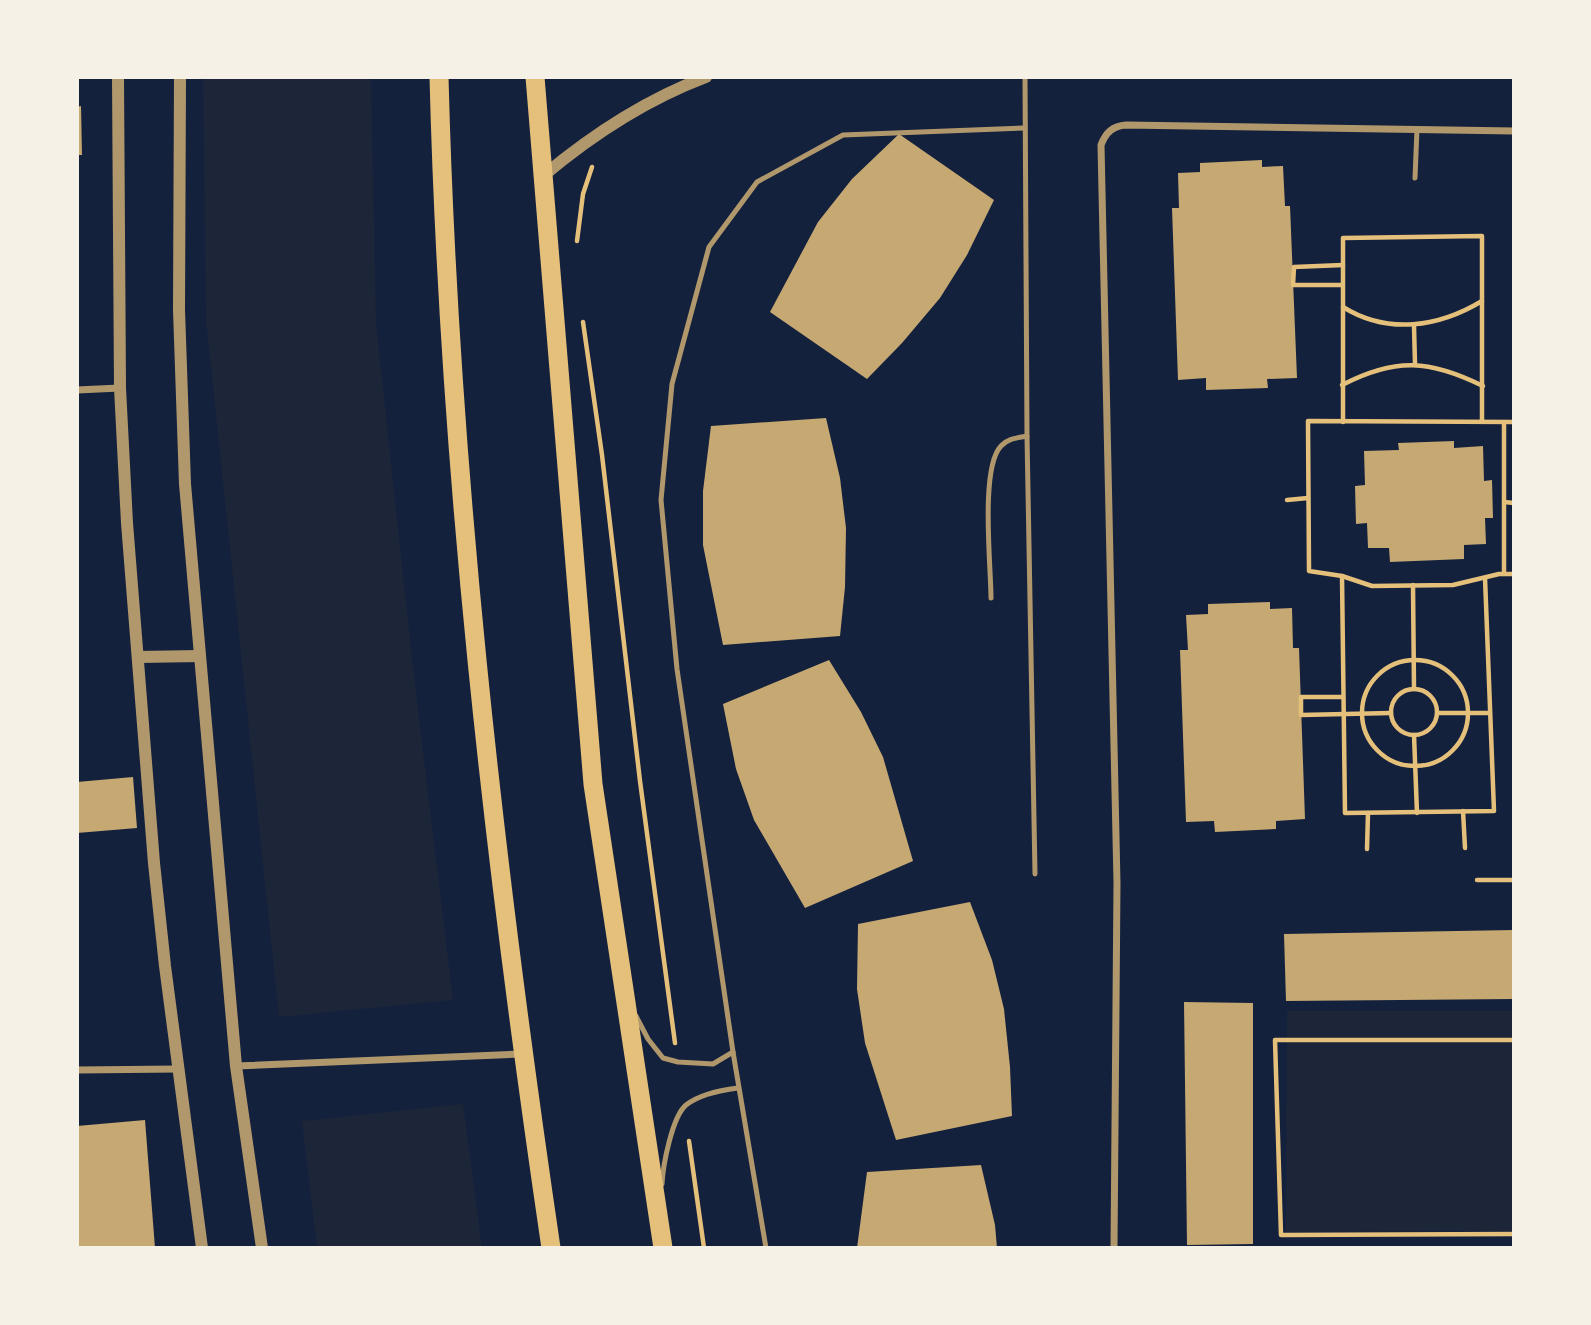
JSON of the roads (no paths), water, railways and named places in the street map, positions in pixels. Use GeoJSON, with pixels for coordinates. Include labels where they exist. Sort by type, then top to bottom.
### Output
{"type":"FeatureCollection","features":[{"type":"Feature","properties":{"kind":"highway"},"geometry":{"type":"LineString","coordinates":[[439,77],[452,378],[500,867],[551,1248]]}},
{"type":"Feature","properties":{"kind":"highway"},"geometry":{"type":"LineString","coordinates":[[535,77],[593,784],[663,1248]]}},
{"type":"Feature","properties":{"kind":"street"},"geometry":{"type":"LineString","coordinates":[[118,77],[120,388],[127,523],[154,863],[202,1248]]}},
{"type":"Feature","properties":{"kind":"street"},"geometry":{"type":"LineString","coordinates":[[180,77],[180,397],[191,570],[236,1066],[262,1248]]}},
{"type":"Feature","properties":{"kind":"street"},"geometry":{"type":"LineString","coordinates":[[543,176],[611,123],[706,77]]}},
{"type":"Feature","properties":{"kind":"street"},"geometry":{"type":"LineString","coordinates":[[1114,1248],[1117,883],[1101,145],[1110,130],[1126,125],[1514,131]]}},
{"type":"Feature","properties":{"kind":"street"},"geometry":{"type":"LineString","coordinates":[[77,390],[120,388]]}},
{"type":"Feature","properties":{"kind":"street"},"geometry":{"type":"LineString","coordinates":[[138,657],[200,656]]}},
{"type":"Feature","properties":{"kind":"street"},"geometry":{"type":"LineString","coordinates":[[236,1066],[525,1054]]}},
{"type":"Feature","properties":{"kind":"street"},"geometry":{"type":"LineString","coordinates":[[77,1070],[178,1069]]}},
{"type":"Feature","properties":{"kind":"lane"},"geometry":{"type":"LineString","coordinates":[[1025,77],[1027,436],[1035,874]]}},
{"type":"Feature","properties":{"kind":"lane"},"geometry":{"type":"LineString","coordinates":[[766,1248],[738,1088],[677,669],[661,500],[672,384],[709,247],[757,182],[843,135],[1025,128]]}},
{"type":"Feature","properties":{"kind":"lane"},"geometry":{"type":"LineString","coordinates":[[1415,177],[1417,129]]}},
{"type":"Feature","properties":{"kind":"lane"},"geometry":{"type":"LineString","coordinates":[[991,598],[990,472],[1001,446],[1010,439],[1027,436]]}},
{"type":"Feature","properties":{"kind":"lane"},"geometry":{"type":"LineString","coordinates":[[625,995],[648,1039],[663,1058],[678,1062],[713,1064],[733,1052]]}},
{"type":"Feature","properties":{"kind":"lane"},"geometry":{"type":"LineString","coordinates":[[658,1215],[663,1165],[672,1132],[684,1106],[704,1096],[738,1088]]}}]}
